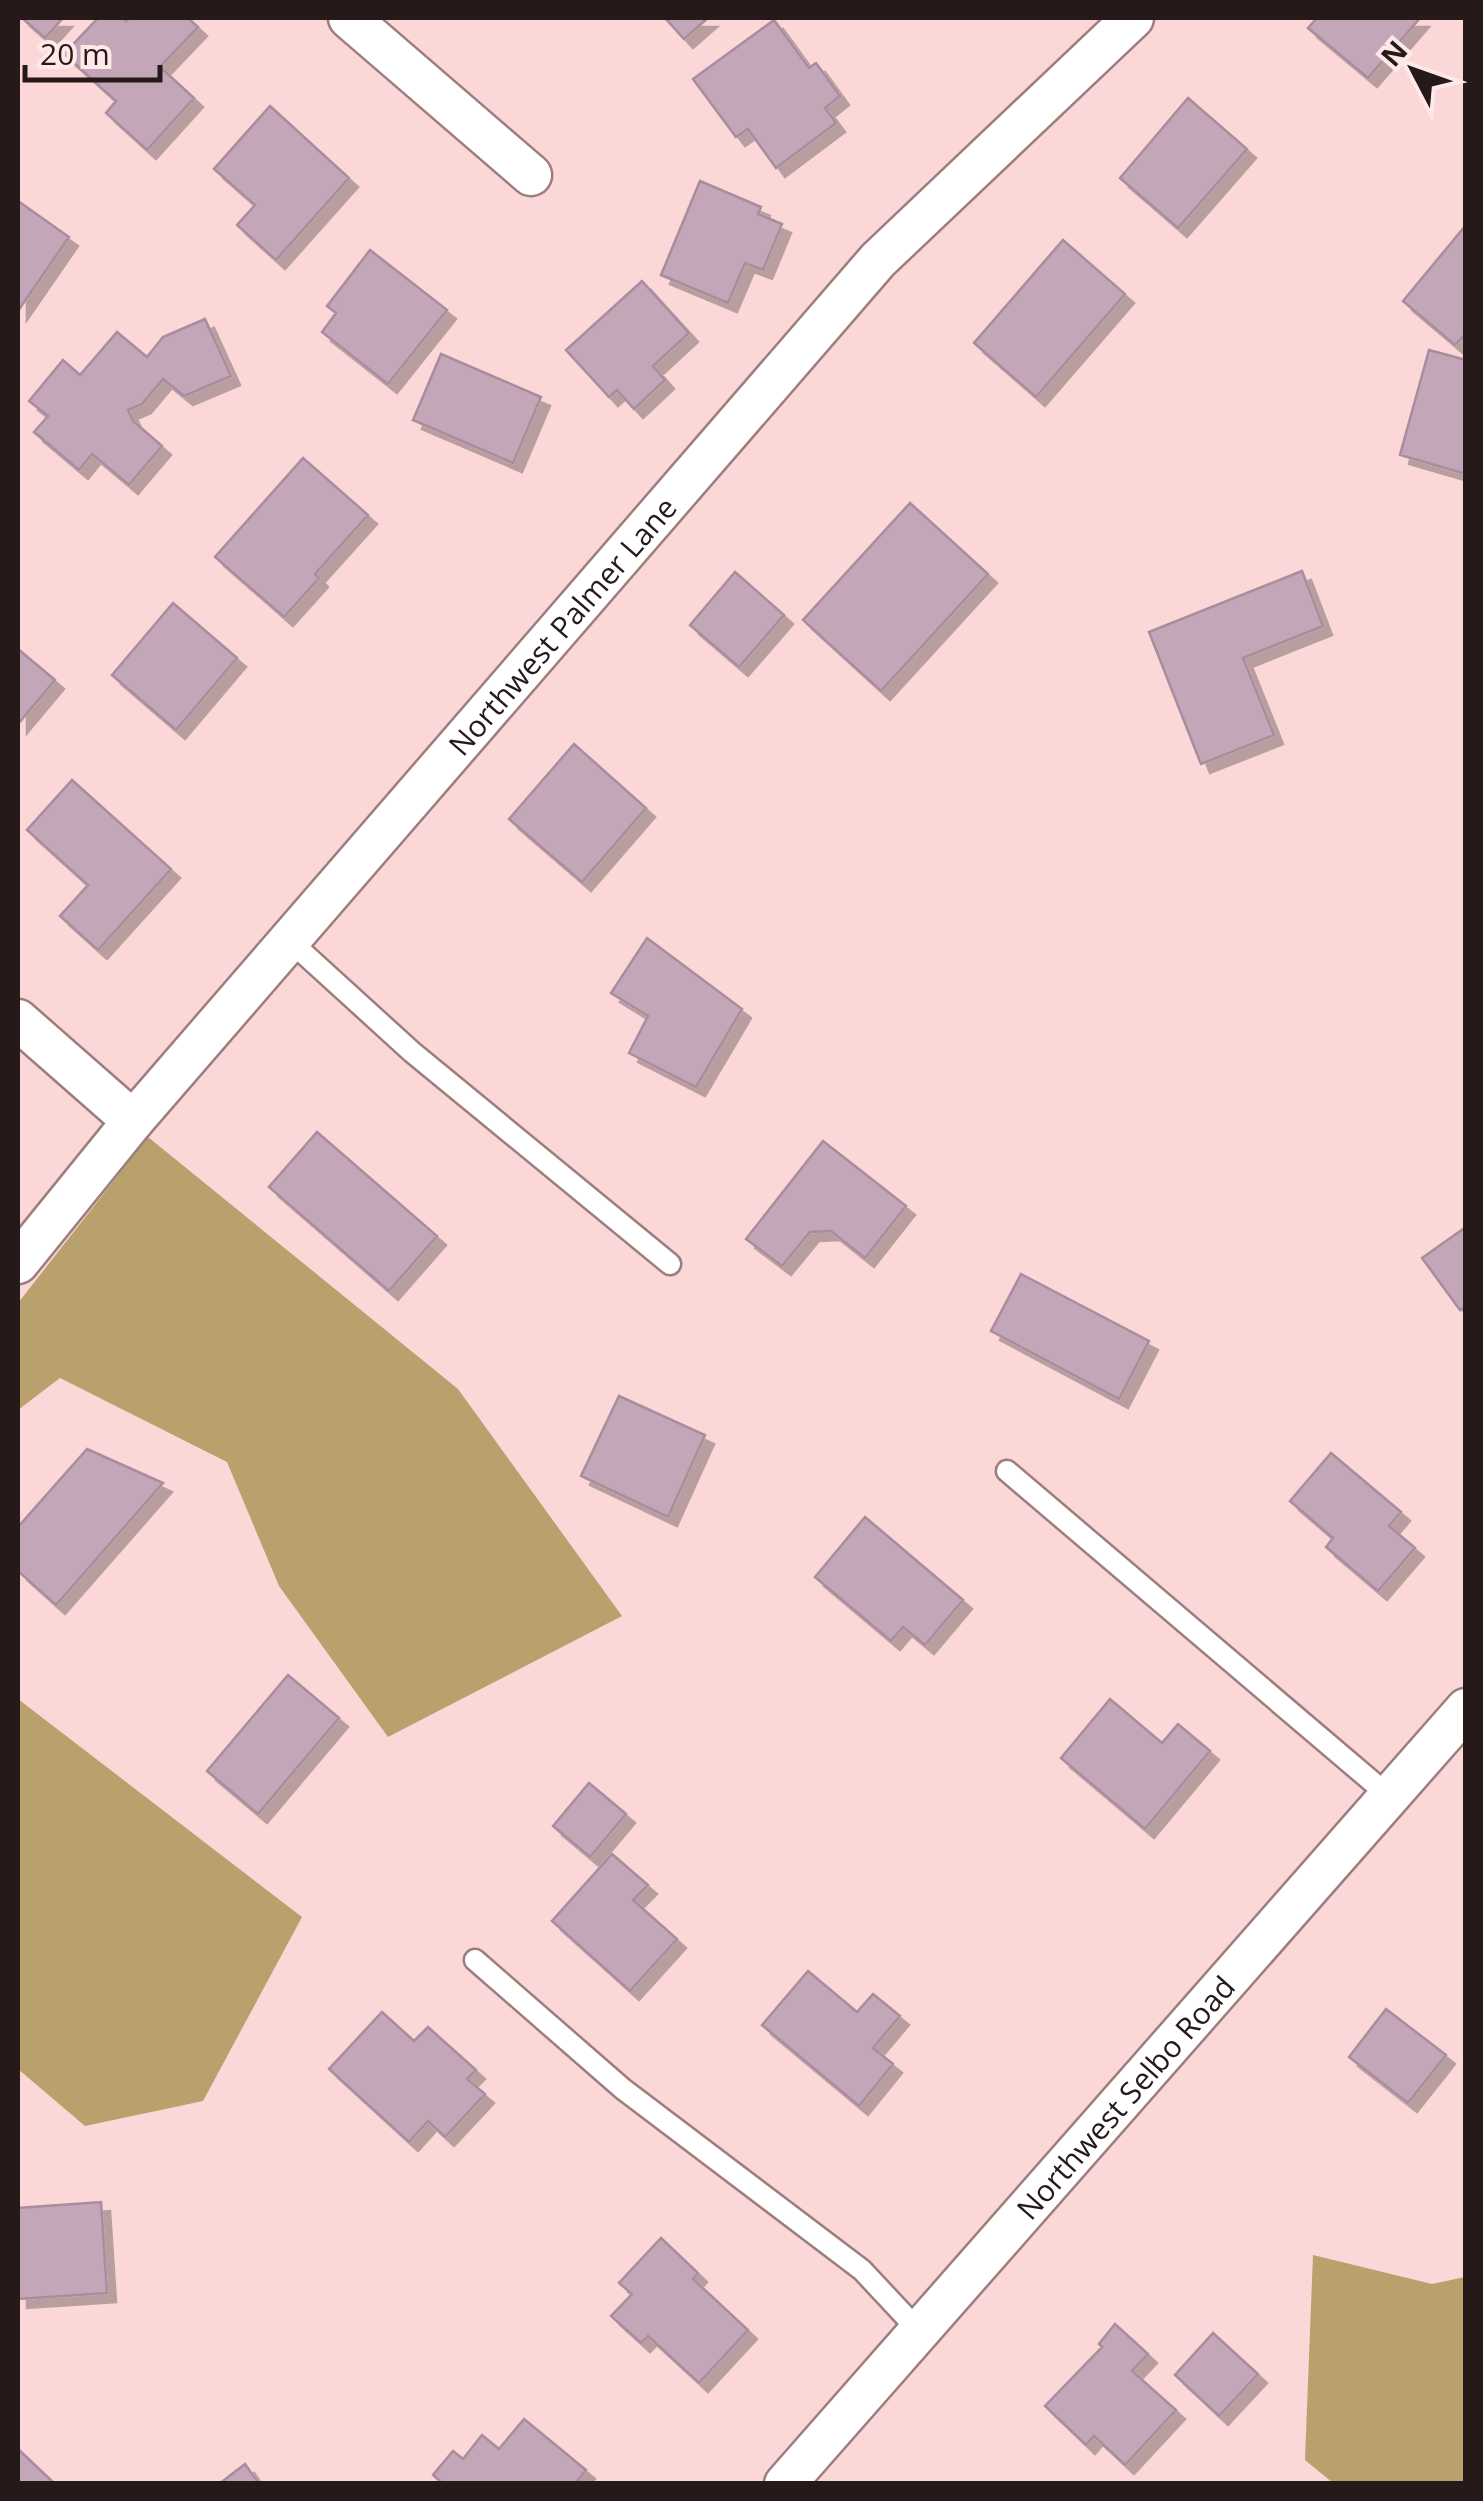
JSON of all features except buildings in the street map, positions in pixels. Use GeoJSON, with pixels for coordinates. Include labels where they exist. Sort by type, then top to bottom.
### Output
{"type":"FeatureCollection","features":[{"type":"Feature","properties":{"kind":"street"},"geometry":{"type":"LineString","coordinates":[[349,18],[531,175]]}},
{"type":"Feature","properties":{"kind":"street","name":"Northwest Palmer Lane"},"geometry":{"type":"LineString","coordinates":[[18,1264],[133,1121],[878,260],[1134,18]]}},
{"type":"Feature","properties":{"kind":"street"},"geometry":{"type":"LineString","coordinates":[[18,1020],[133,1121]]}},
{"type":"Feature","properties":{"kind":"street","name":"Northwest Selbo Road"},"geometry":{"type":"LineString","coordinates":[[785,2484],[1466,1709]]}},
{"type":"Feature","properties":{"kind":"lane"},"geometry":{"type":"LineString","coordinates":[[290,940],[412,1052],[670,1264]]}},
{"type":"Feature","properties":{"kind":"lane"},"geometry":{"type":"LineString","coordinates":[[1007,1471],[1389,1796]]}},
{"type":"Feature","properties":{"kind":"lane"},"geometry":{"type":"LineString","coordinates":[[475,1960],[623,2090],[862,2270],[919,2331]]}},
{"type":"Feature","properties":{"kind":"shaded area"},"geometry":{"type":"Polygon","coordinates":[[[148,1137],[458,1389],[622,1616],[388,1737],[279,1586],[227,1462],[60,1378],[18,1410],[18,1303],[148,1137]]]}},
{"type":"Feature","properties":{"kind":"shaded area"},"geometry":{"type":"Polygon","coordinates":[[[18,1699],[302,1917],[203,2101],[85,2126],[18,2069],[18,1699]]]}},
{"type":"Feature","properties":{"kind":"shaded area"},"geometry":{"type":"Polygon","coordinates":[[[1313,2255],[1432,2284],[1465,2277],[1465,2483],[1333,2483],[1305,2460],[1313,2255]]]}}]}
